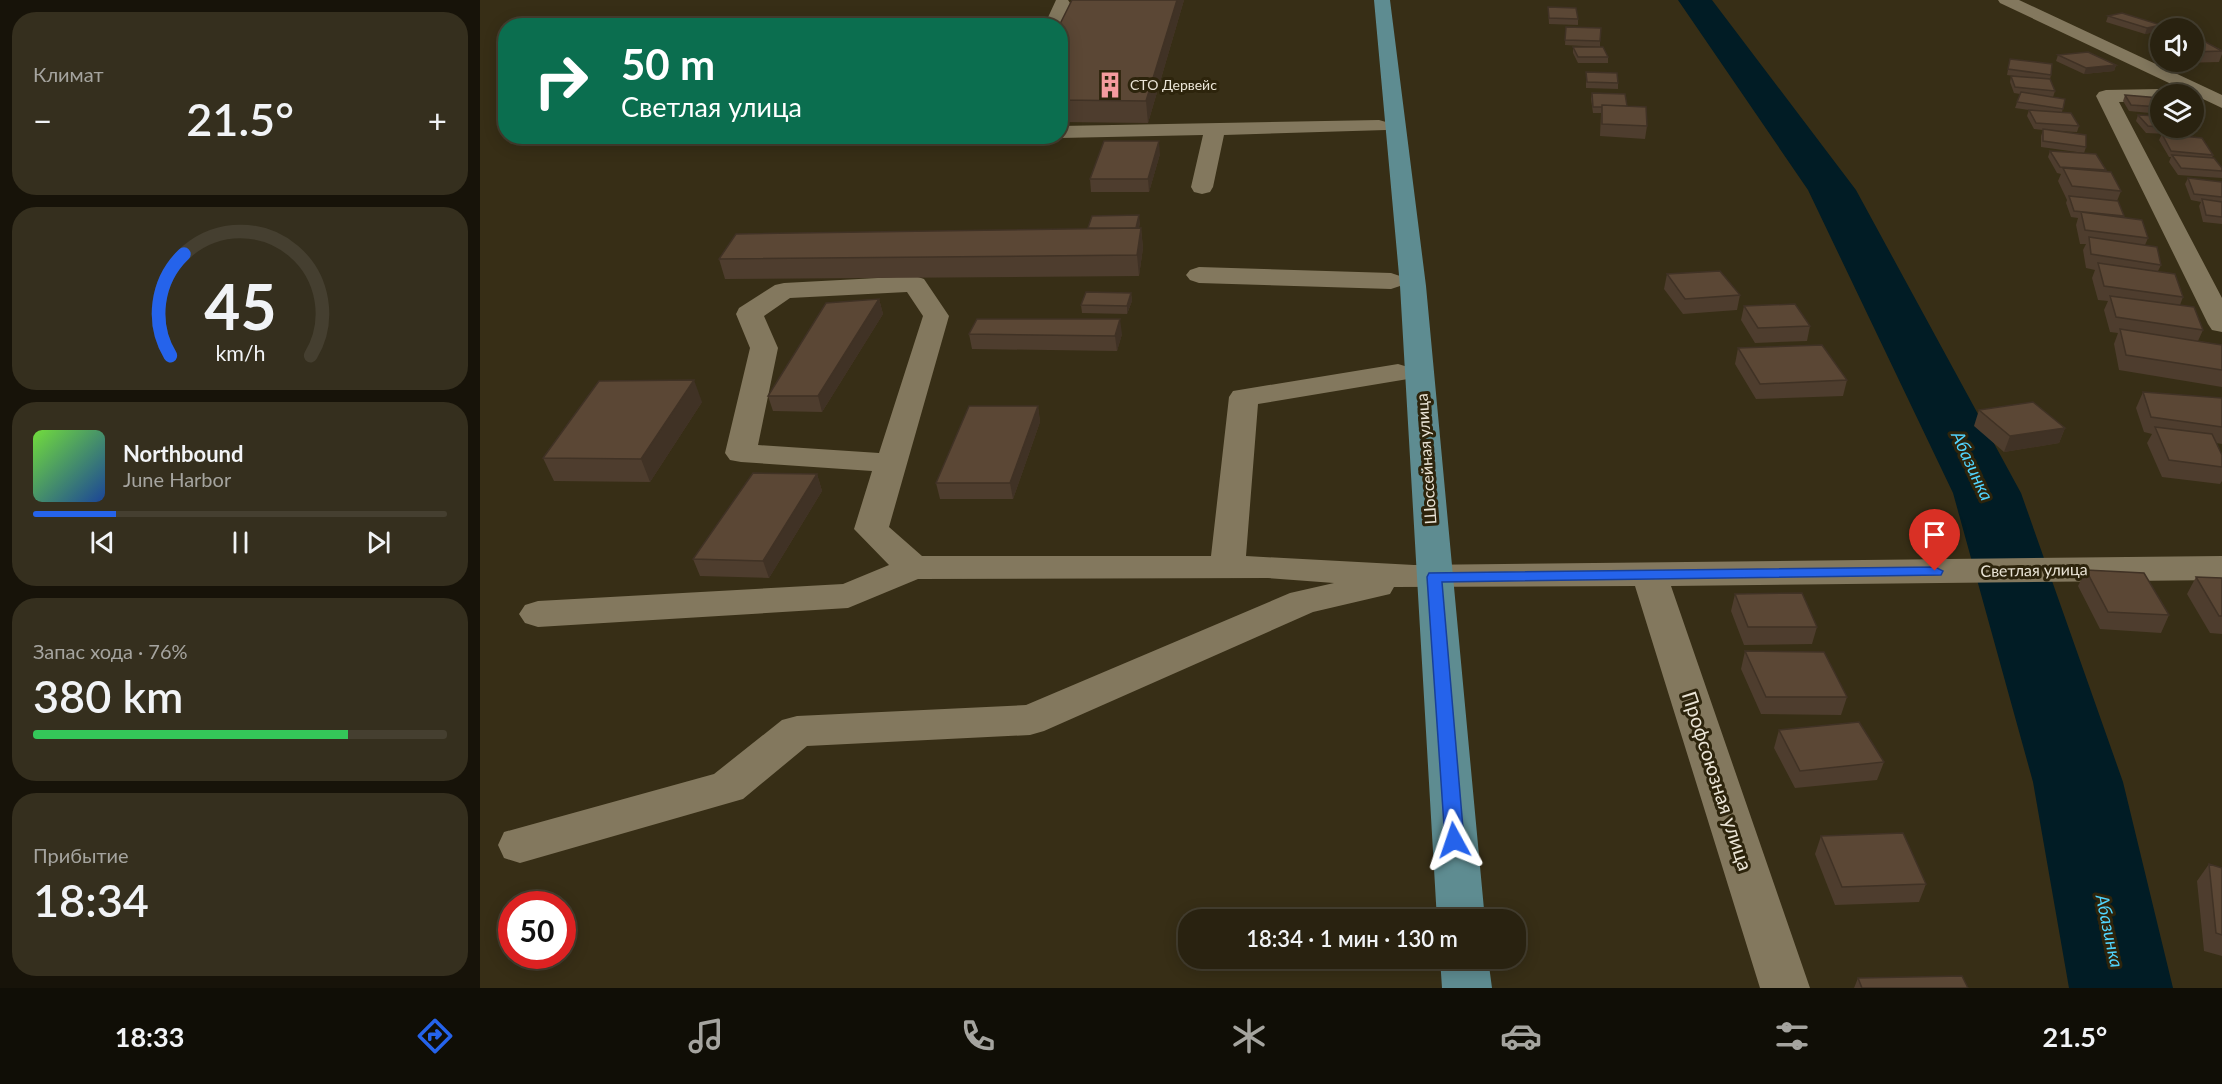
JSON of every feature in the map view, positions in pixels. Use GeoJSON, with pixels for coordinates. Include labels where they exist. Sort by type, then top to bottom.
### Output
{"type":"FeatureCollection","features":[{"type":"Feature","properties":{"kind":"main road","name":"Шоссейная улица"},"geometry":{"type":"LineString","coordinates":[[1370,0],[1398,373],[1424,577],[1460,909]]}},
{"type":"Feature","properties":{"kind":"main road","name":"Шоссейная улица"},"geometry":{"type":"LineString","coordinates":[[1382,0],[1413,286],[1424,577],[1442,909]]}},
{"type":"Feature","properties":{"kind":"main road"},"geometry":{"type":"LineString","coordinates":[[1446,969],[1447,988]]}},
{"type":"Feature","properties":{"kind":"main road"},"geometry":{"type":"LineString","coordinates":[[1465,969],[1467,988]]}},
{"type":"Feature","properties":{"kind":"street"},"geometry":{"type":"LineString","coordinates":[[2006,0],[2207,97]]}},
{"type":"Feature","properties":{"kind":"street"},"geometry":{"type":"LineString","coordinates":[[1055,18],[1062,3]]}},
{"type":"Feature","properties":{"kind":"street"},"geometry":{"type":"LineString","coordinates":[[2150,95],[2106,96],[2222,324]]}},
{"type":"Feature","properties":{"kind":"street"},"geometry":{"type":"LineString","coordinates":[[1068,132],[1379,126]]}},
{"type":"Feature","properties":{"kind":"street"},"geometry":{"type":"LineString","coordinates":[[1202,187],[1215,129]]}},
{"type":"Feature","properties":{"kind":"street"},"geometry":{"type":"LineString","coordinates":[[1199,274],[1391,281]]}},
{"type":"Feature","properties":{"kind":"street"},"geometry":{"type":"LineString","coordinates":[[891,463],[741,453],[764,348],[749,314],[784,291],[915,284],[936,316],[871,529],[913,568]]}},
{"type":"Feature","properties":{"kind":"street"},"geometry":{"type":"LineString","coordinates":[[1227,567],[1244,397],[1398,373]]}},
{"type":"Feature","properties":{"kind":"street"},"geometry":{"type":"LineString","coordinates":[[538,614],[848,596],[913,568],[1269,567],[1424,577]]}},
{"type":"Feature","properties":{"kind":"street","name":"Светлая улица"},"geometry":{"type":"LineString","coordinates":[[1424,577],[2222,568]]}},
{"type":"Feature","properties":{"kind":"street","name":"Профсоюзная улица"},"geometry":{"type":"LineString","coordinates":[[1649,575],[1785,988]]}},
{"type":"Feature","properties":{"kind":"street"},"geometry":{"type":"LineString","coordinates":[[520,846],[728,787],[797,731],[1030,720],[1303,602],[1424,577]]}},
{"type":"Feature","properties":{"kind":"building","name":"СТО Дервейс"},"geometry":{"type":"Polygon","coordinates":[[[1072,0],[1177,0],[1146,101],[1068,100],[1068,18],[1063,18],[1072,0]]]}},
{"type":"Feature","properties":{"kind":"building"},"geometry":{"type":"Polygon","coordinates":[[[1548,7],[1576,8],[1578,19],[1549,18],[1548,7]]]}},
{"type":"Feature","properties":{"kind":"building"},"geometry":{"type":"Polygon","coordinates":[[[2122,13],[2150,22],[2150,27],[2147,28],[2108,16],[2122,13]]]}},
{"type":"Feature","properties":{"kind":"building"},"geometry":{"type":"Polygon","coordinates":[[[1566,27],[1601,28],[1600,41],[1565,40],[1566,27]]]}},
{"type":"Feature","properties":{"kind":"building"},"geometry":{"type":"Polygon","coordinates":[[[2204,41],[2222,51],[2204,52],[2204,41]]]}},
{"type":"Feature","properties":{"kind":"building"},"geometry":{"type":"Polygon","coordinates":[[[1573,47],[1603,47],[1608,57],[1578,57],[1573,47]]]}},
{"type":"Feature","properties":{"kind":"building"},"geometry":{"type":"Polygon","coordinates":[[[2088,52],[2116,65],[2086,68],[2058,55],[2088,52]]]}},
{"type":"Feature","properties":{"kind":"building"},"geometry":{"type":"Polygon","coordinates":[[[2010,59],[2052,64],[2051,75],[2008,69],[2010,59]]]}},
{"type":"Feature","properties":{"kind":"building"},"geometry":{"type":"Polygon","coordinates":[[[1586,72],[1617,73],[1618,83],[1587,82],[1586,72]]]}},
{"type":"Feature","properties":{"kind":"building"},"geometry":{"type":"Polygon","coordinates":[[[2011,76],[2050,79],[2055,91],[2015,87],[2011,76]]]}},
{"type":"Feature","properties":{"kind":"building"},"geometry":{"type":"Polygon","coordinates":[[[2021,92],[2065,99],[2063,109],[2017,102],[2021,92]]]}},
{"type":"Feature","properties":{"kind":"building"},"geometry":{"type":"Polygon","coordinates":[[[1592,93],[1625,94],[1627,106],[1593,107],[1592,93]]]}},
{"type":"Feature","properties":{"kind":"building"},"geometry":{"type":"Polygon","coordinates":[[[2125,95],[2150,97],[2150,106],[2131,105],[2125,95]]]}},
{"type":"Feature","properties":{"kind":"building"},"geometry":{"type":"Polygon","coordinates":[[[1602,105],[1646,107],[1647,126],[1602,124],[1602,105]]]}},
{"type":"Feature","properties":{"kind":"building"},"geometry":{"type":"Polygon","coordinates":[[[2029,110],[2071,113],[2079,126],[2036,123],[2029,110]]]}},
{"type":"Feature","properties":{"kind":"building"},"geometry":{"type":"Polygon","coordinates":[[[2138,115],[2150,116],[2150,126],[2138,115]]]}},
{"type":"Feature","properties":{"kind":"building"},"geometry":{"type":"Polygon","coordinates":[[[2043,129],[2086,135],[2086,147],[2043,141],[2043,129]]]}},
{"type":"Feature","properties":{"kind":"building"},"geometry":{"type":"Polygon","coordinates":[[[2164,138],[2202,138],[2213,155],[2171,151],[2164,138]]]}},
{"type":"Feature","properties":{"kind":"building"},"geometry":{"type":"Polygon","coordinates":[[[1104,141],[1159,141],[1148,179],[1090,179],[1104,141]]]}},
{"type":"Feature","properties":{"kind":"building"},"geometry":{"type":"Polygon","coordinates":[[[2050,151],[2096,154],[2106,170],[2060,167],[2050,151]]]}},
{"type":"Feature","properties":{"kind":"building"},"geometry":{"type":"Polygon","coordinates":[[[2172,155],[2214,158],[2222,171],[2181,168],[2172,155]]]}},
{"type":"Feature","properties":{"kind":"building"},"geometry":{"type":"Polygon","coordinates":[[[2063,168],[2111,172],[2121,191],[2072,186],[2063,168]]]}},
{"type":"Feature","properties":{"kind":"building"},"geometry":{"type":"Polygon","coordinates":[[[2188,178],[2222,182],[2222,197],[2194,194],[2188,178]]]}},
{"type":"Feature","properties":{"kind":"building"},"geometry":{"type":"Polygon","coordinates":[[[2069,196],[2118,201],[2124,216],[2074,211],[2069,196]]]}},
{"type":"Feature","properties":{"kind":"building"},"geometry":{"type":"Polygon","coordinates":[[[2202,199],[2222,202],[2222,217],[2206,215],[2202,199]]]}},
{"type":"Feature","properties":{"kind":"building"},"geometry":{"type":"Polygon","coordinates":[[[2081,212],[2142,220],[2148,238],[2085,230],[2081,212]]]}},
{"type":"Feature","properties":{"kind":"building"},"geometry":{"type":"Polygon","coordinates":[[[1139,215],[1136,228],[1088,228],[1092,216],[1139,215]]]}},
{"type":"Feature","properties":{"kind":"building"},"geometry":{"type":"Polygon","coordinates":[[[1141,228],[1137,255],[719,259],[736,234],[1141,228]]]}},
{"type":"Feature","properties":{"kind":"building"},"geometry":{"type":"Polygon","coordinates":[[[2089,237],[2157,247],[2161,265],[2091,254],[2089,237]]]}},
{"type":"Feature","properties":{"kind":"building"},"geometry":{"type":"Polygon","coordinates":[[[2098,263],[2175,274],[2183,297],[2104,286],[2098,263]]]}},
{"type":"Feature","properties":{"kind":"building"},"geometry":{"type":"Polygon","coordinates":[[[1720,271],[1740,295],[1685,299],[1667,274],[1720,271]]]}},
{"type":"Feature","properties":{"kind":"building"},"geometry":{"type":"Polygon","coordinates":[[[1086,292],[1131,293],[1127,306],[1081,305],[1086,292]]]}},
{"type":"Feature","properties":{"kind":"building"},"geometry":{"type":"Polygon","coordinates":[[[2110,296],[2194,307],[2203,330],[2116,317],[2110,296]]]}},
{"type":"Feature","properties":{"kind":"building"},"geometry":{"type":"Polygon","coordinates":[[[879,299],[818,396],[768,396],[826,303],[879,299]]]}},
{"type":"Feature","properties":{"kind":"building"},"geometry":{"type":"Polygon","coordinates":[[[1795,304],[1810,326],[1758,328],[1744,306],[1795,304]]]}},
{"type":"Feature","properties":{"kind":"building"},"geometry":{"type":"Polygon","coordinates":[[[977,319],[1120,319],[1115,336],[969,334],[977,319]]]}},
{"type":"Feature","properties":{"kind":"building"},"geometry":{"type":"Polygon","coordinates":[[[2120,329],[2222,345],[2222,370],[2126,355],[2120,329]]]}},
{"type":"Feature","properties":{"kind":"building"},"geometry":{"type":"Polygon","coordinates":[[[1822,345],[1847,380],[1760,384],[1738,348],[1822,345]]]}},
{"type":"Feature","properties":{"kind":"building"},"geometry":{"type":"Polygon","coordinates":[[[694,380],[641,459],[543,458],[599,381],[694,380]]]}},
{"type":"Feature","properties":{"kind":"building"},"geometry":{"type":"Polygon","coordinates":[[[2143,392],[2222,398],[2222,427],[2151,417],[2143,392]]]}},
{"type":"Feature","properties":{"kind":"building"},"geometry":{"type":"Polygon","coordinates":[[[2033,402],[2065,428],[2010,436],[1979,410],[2033,402]]]}},
{"type":"Feature","properties":{"kind":"building"},"geometry":{"type":"Polygon","coordinates":[[[969,406],[1038,406],[1010,483],[936,483],[969,406]]]}},
{"type":"Feature","properties":{"kind":"building"},"geometry":{"type":"Polygon","coordinates":[[[2155,427],[2212,434],[2222,455],[2222,467],[2169,460],[2155,427]]]}},
{"type":"Feature","properties":{"kind":"building"},"geometry":{"type":"Polygon","coordinates":[[[753,473],[817,474],[763,561],[693,559],[753,473]]]}},
{"type":"Feature","properties":{"kind":"building"},"geometry":{"type":"Polygon","coordinates":[[[2086,570],[2144,573],[2169,615],[2108,612],[2086,570]]]}},
{"type":"Feature","properties":{"kind":"building"},"geometry":{"type":"Polygon","coordinates":[[[2196,577],[2222,578],[2222,616],[2219,616],[2196,577]]]}},
{"type":"Feature","properties":{"kind":"building"},"geometry":{"type":"Polygon","coordinates":[[[1802,593],[1817,627],[1748,627],[1735,594],[1802,593]]]}},
{"type":"Feature","properties":{"kind":"building"},"geometry":{"type":"Polygon","coordinates":[[[1745,651],[1824,652],[1847,697],[1766,697],[1745,651]]]}},
{"type":"Feature","properties":{"kind":"building"},"geometry":{"type":"Polygon","coordinates":[[[1859,722],[1884,762],[1800,771],[1779,730],[1859,722]]]}},
{"type":"Feature","properties":{"kind":"building"},"geometry":{"type":"Polygon","coordinates":[[[1903,833],[1926,884],[1842,887],[1821,836],[1903,833]]]}},
{"type":"Feature","properties":{"kind":"building"},"geometry":{"type":"Polygon","coordinates":[[[2209,864],[2222,868],[2222,935],[2216,933],[2209,864]]]}},
{"type":"Feature","properties":{"kind":"building"},"geometry":{"type":"Polygon","coordinates":[[[1962,976],[1968,988],[1862,988],[1858,978],[1962,976]]]}},
{"type":"Feature","properties":{"kind":"waterway","name":"Абазинка"},"geometry":{"type":"LineString","coordinates":[[1695,0],[1832,190],[1987,493],[2078,782],[2121,988]]}},
{"type":"Feature","properties":{"kind":"place","name":"СТО Дервейс"},"geometry":{"type":"Point","coordinates":[1110,85]}},
{"type":"Feature","properties":{"kind":"route"},"geometry":{"type":"LineString","coordinates":[[1454,840],[1434,577],[1935,571]]}}]}
